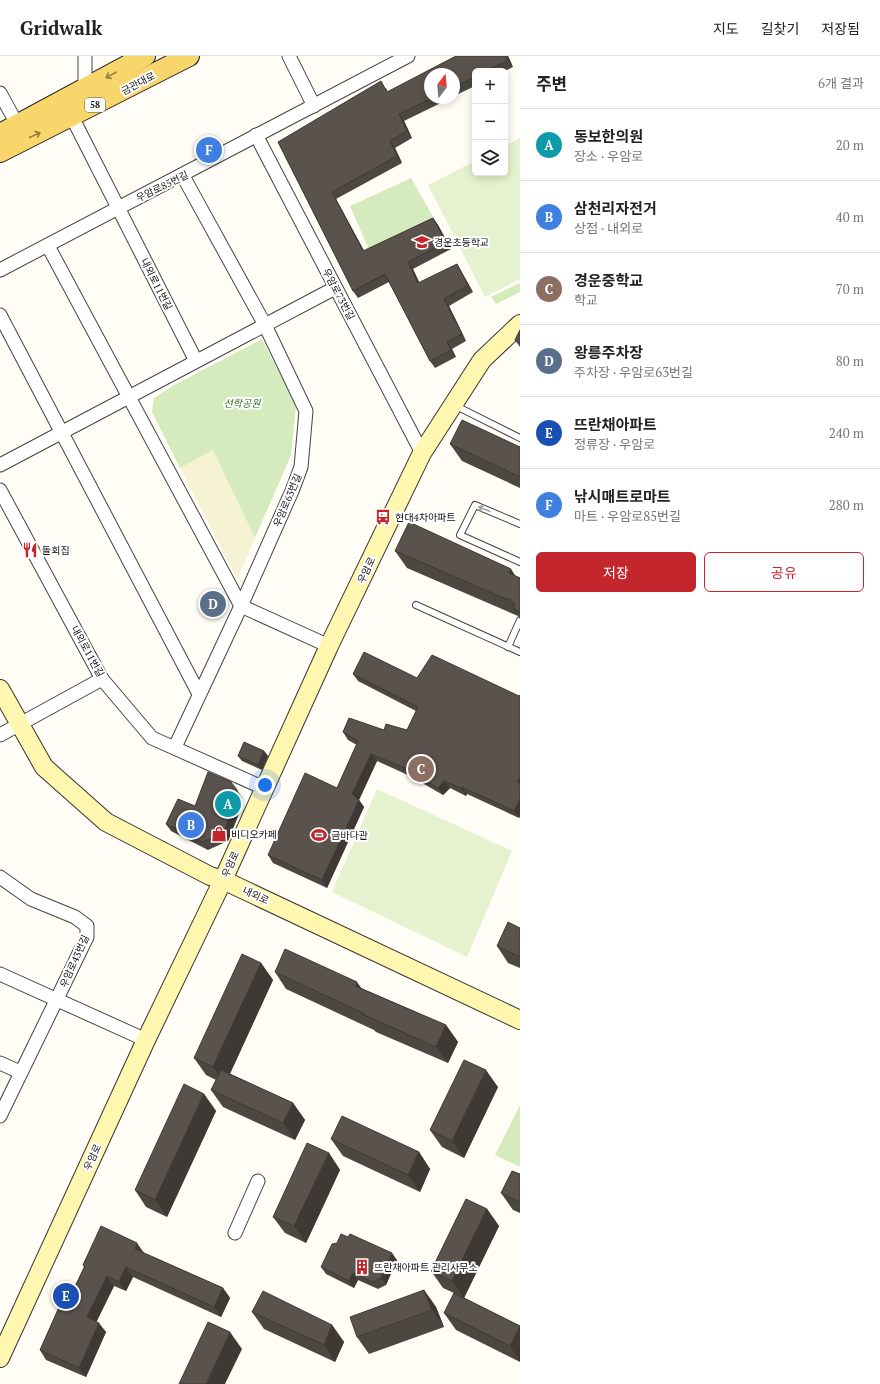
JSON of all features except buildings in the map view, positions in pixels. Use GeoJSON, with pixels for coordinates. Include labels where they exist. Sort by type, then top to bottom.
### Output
{"type":"FeatureCollection","features":[{"type":"Feature","properties":{"kind":"main road","name":"금관대로"},"geometry":{"type":"LineString","coordinates":[[0,152],[72,117],[190,56]]}},
{"type":"Feature","properties":{"kind":"main road","name":"금관대로"},"geometry":{"type":"LineString","coordinates":[[0,134],[140,58]]}},
{"type":"Feature","properties":{"kind":"street"},"geometry":{"type":"LineString","coordinates":[[85,56],[85,89]]}},
{"type":"Feature","properties":{"kind":"street"},"geometry":{"type":"LineString","coordinates":[[289,56],[314,106]]}},
{"type":"Feature","properties":{"kind":"street","name":"우암로85번길"},"geometry":{"type":"LineString","coordinates":[[0,270],[48,246],[117,207],[183,176],[256,135],[408,56]]}},
{"type":"Feature","properties":{"kind":"street"},"geometry":{"type":"LineString","coordinates":[[0,93],[17,124]]}},
{"type":"Feature","properties":{"kind":"street","name":"내외로11번길"},"geometry":{"type":"LineString","coordinates":[[72,117],[196,361]]}},
{"type":"Feature","properties":{"kind":"street","name":"우암로73번길"},"geometry":{"type":"LineString","coordinates":[[256,135],[422,453]]}},
{"type":"Feature","properties":{"kind":"street"},"geometry":{"type":"LineString","coordinates":[[183,176],[265,325]]}},
{"type":"Feature","properties":{"kind":"street"},"geometry":{"type":"LineString","coordinates":[[48,246],[241,606],[329,646]]}},
{"type":"Feature","properties":{"kind":"street"},"geometry":{"type":"LineString","coordinates":[[0,465],[335,288]]}},
{"type":"Feature","properties":{"kind":"street"},"geometry":{"type":"LineString","coordinates":[[0,315],[199,694]]}},
{"type":"Feature","properties":{"kind":"street","name":"우암로"},"geometry":{"type":"LineString","coordinates":[[0,1358],[146,1040],[223,880],[329,646],[422,453],[482,360],[520,324]]}},
{"type":"Feature","properties":{"kind":"street","name":"우암로63번길"},"geometry":{"type":"LineString","coordinates":[[174,747],[241,606],[301,467],[306,411],[265,325]]}},
{"type":"Feature","properties":{"kind":"street","name":"내외로11번길"},"geometry":{"type":"LineString","coordinates":[[0,490],[102,679],[152,738],[264,788]]}},
{"type":"Feature","properties":{"kind":"street"},"geometry":{"type":"LineString","coordinates":[[0,735],[102,679]]}},
{"type":"Feature","properties":{"kind":"street","name":"내외로"},"geometry":{"type":"LineString","coordinates":[[0,689],[44,767],[106,822],[210,876],[223,880],[520,1020]]}},
{"type":"Feature","properties":{"kind":"street","name":"우암로43번길"},"geometry":{"type":"LineString","coordinates":[[0,877],[31,899],[75,917],[87,926],[86,937],[57,1000]]}},
{"type":"Feature","properties":{"kind":"street","name":"우암로43번길"},"geometry":{"type":"LineString","coordinates":[[0,974],[146,1040]]}},
{"type":"Feature","properties":{"kind":"street"},"geometry":{"type":"LineString","coordinates":[[0,1116],[20,1072],[57,1000]]}},
{"type":"Feature","properties":{"kind":"street"},"geometry":{"type":"LineString","coordinates":[[0,1063],[20,1072]]}},
{"type":"Feature","properties":{"kind":"street"},"geometry":{"type":"LineString","coordinates":[[235,1233],[258,1181]]}},
{"type":"Feature","properties":{"kind":"lane"},"geometry":{"type":"LineString","coordinates":[[453,405],[520,438]]}},
{"type":"Feature","properties":{"kind":"lane"},"geometry":{"type":"LineString","coordinates":[[520,524],[475,505],[460,535],[520,562]]}},
{"type":"Feature","properties":{"kind":"lane"},"geometry":{"type":"LineString","coordinates":[[416,605],[520,652]]}},
{"type":"Feature","properties":{"kind":"lane"},"geometry":{"type":"LineString","coordinates":[[508,647],[520,620]]}},
{"type":"Feature","properties":{"kind":"shaded area"},"geometry":{"type":"Polygon","coordinates":[[[213,449],[255,538],[237,579],[180,468],[213,449]]]}},
{"type":"Feature","properties":{"kind":"green space"},"geometry":{"type":"Polygon","coordinates":[[[520,138],[520,279],[485,297],[428,185],[472,163],[472,176],[508,176],[508,144],[520,138]]]}},
{"type":"Feature","properties":{"kind":"green space"},"geometry":{"type":"Polygon","coordinates":[[[411,178],[436,222],[371,254],[350,206],[411,178]]]}},
{"type":"Feature","properties":{"kind":"green space"},"geometry":{"type":"Polygon","coordinates":[[[520,283],[520,292],[496,304],[491,297],[520,283]]]}},
{"type":"Feature","properties":{"kind":"green space","name":"선학공원"},"geometry":{"type":"Polygon","coordinates":[[[262,339],[296,406],[291,455],[255,538],[213,450],[180,468],[152,412],[154,398],[176,384],[262,339]]]}},
{"type":"Feature","properties":{"kind":"green space"},"geometry":{"type":"Polygon","coordinates":[[[377,789],[512,851],[467,957],[332,892],[377,789]]]}},
{"type":"Feature","properties":{"kind":"green space"},"geometry":{"type":"Polygon","coordinates":[[[520,1105],[520,1167],[495,1155],[520,1105]]]}},
{"type":"Feature","properties":{"kind":"place","name":"낚시매트로마트"},"geometry":{"type":"Point","coordinates":[209,150]}},
{"type":"Feature","properties":{"kind":"place","name":"경운초등학교"},"geometry":{"type":"Point","coordinates":[422,242]}},
{"type":"Feature","properties":{"kind":"place","name":"현대4차아파트"},"geometry":{"type":"Point","coordinates":[383,517]}},
{"type":"Feature","properties":{"kind":"place","name":"돌회집"},"geometry":{"type":"Point","coordinates":[30,550]}},
{"type":"Feature","properties":{"kind":"place","name":"왕릉주차장"},"geometry":{"type":"Point","coordinates":[213,604]}},
{"type":"Feature","properties":{"kind":"place","name":"경운중학교"},"geometry":{"type":"Point","coordinates":[421,769]}},
{"type":"Feature","properties":{"kind":"place","name":"동보한의원"},"geometry":{"type":"Point","coordinates":[228,804]}},
{"type":"Feature","properties":{"kind":"place","name":"삼천리자전거"},"geometry":{"type":"Point","coordinates":[191,825]}},
{"type":"Feature","properties":{"kind":"place","name":"비디오카페"},"geometry":{"type":"Point","coordinates":[219,834]}},
{"type":"Feature","properties":{"kind":"place","name":"금바다관"},"geometry":{"type":"Point","coordinates":[319,835]}},
{"type":"Feature","properties":{"kind":"place","name":"뜨란채아파트 관리사무소"},"geometry":{"type":"Point","coordinates":[362,1267]}},
{"type":"Feature","properties":{"kind":"place","name":"뜨란채아파트"},"geometry":{"type":"Point","coordinates":[66,1296]}}]}
